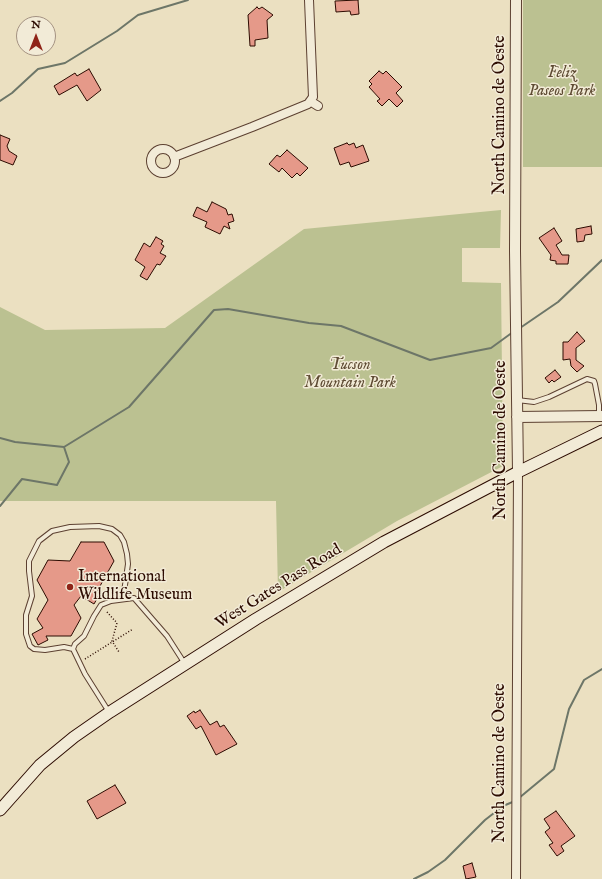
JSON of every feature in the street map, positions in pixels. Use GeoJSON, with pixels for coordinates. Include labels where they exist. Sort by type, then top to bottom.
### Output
{"type":"FeatureCollection","features":[{"type":"Feature","properties":{"kind":"main road","name":"West Gates Pass Road"},"geometry":{"type":"LineString","coordinates":[[0,810],[35,770],[74,737],[110,712],[256,618],[384,542],[518,472],[602,431]]}},
{"type":"Feature","properties":{"kind":"street"},"geometry":{"type":"LineString","coordinates":[[174,157],[308,104],[313,97],[309,0]]}},
{"type":"Feature","properties":{"kind":"street","name":"North Camino de Oeste"},"geometry":{"type":"LineString","coordinates":[[516,0],[515,251],[518,472],[516,879]]}},
{"type":"Feature","properties":{"kind":"street"},"geometry":{"type":"LineString","coordinates":[[310,101],[318,106]]}},
{"type":"Feature","properties":{"kind":"street"},"geometry":{"type":"LineString","coordinates":[[517,417],[600,416]]}},
{"type":"Feature","properties":{"kind":"lane"},"geometry":{"type":"LineString","coordinates":[[517,400],[534,402],[549,397],[587,379],[594,381],[600,416]]}},
{"type":"Feature","properties":{"kind":"lane"},"geometry":{"type":"LineString","coordinates":[[110,712],[86,674],[73,649],[64,647],[44,650],[30,646],[26,634],[26,615],[32,596],[29,561],[39,541],[52,531],[70,527],[99,526],[112,529],[120,535],[124,542],[127,554],[128,564],[123,599]]}},
{"type":"Feature","properties":{"kind":"lane"},"geometry":{"type":"LineString","coordinates":[[73,649],[75,644],[84,636],[101,605],[111,601],[134,598],[167,636],[186,664]]}},
{"type":"Feature","properties":{"kind":"path"},"geometry":{"type":"LineString","coordinates":[[107,612],[117,622],[112,642],[119,652]]}},
{"type":"Feature","properties":{"kind":"path"},"geometry":{"type":"LineString","coordinates":[[85,659],[133,630]]}},
{"type":"Feature","properties":{"kind":"green space","name":"Feliz Paseos Park"},"geometry":{"type":"Polygon","coordinates":[[[523,0],[602,0],[602,167],[523,167],[523,0]]]}},
{"type":"Feature","properties":{"kind":"green space","name":"Tucson Mountain Park"},"geometry":{"type":"Polygon","coordinates":[[[501,210],[500,248],[462,248],[462,282],[501,283],[503,466],[397,521],[278,592],[276,501],[0,501],[0,307],[45,330],[165,328],[304,229],[501,210]]]}},
{"type":"Feature","properties":{"kind":"building"},"geometry":{"type":"Polygon","coordinates":[[[358,0],[359,14],[351,15],[350,11],[336,12],[335,1],[358,0]]]}},
{"type":"Feature","properties":{"kind":"building"},"geometry":{"type":"Polygon","coordinates":[[[257,7],[259,9],[262,7],[273,15],[267,20],[268,38],[255,40],[255,46],[250,46],[248,15],[257,7]]]}},
{"type":"Feature","properties":{"kind":"building"},"geometry":{"type":"Polygon","coordinates":[[[89,69],[101,90],[87,101],[77,85],[59,95],[54,86],[75,73],[77,76],[89,69]]]}},
{"type":"Feature","properties":{"kind":"building"},"geometry":{"type":"Polygon","coordinates":[[[379,71],[383,74],[386,71],[402,87],[396,93],[403,101],[397,107],[389,99],[382,106],[377,101],[380,99],[369,87],[372,84],[369,81],[379,71]]]}},
{"type":"Feature","properties":{"kind":"building"},"geometry":{"type":"Polygon","coordinates":[[[0,135],[10,139],[7,146],[9,151],[17,156],[13,165],[0,160],[0,135]]]}},
{"type":"Feature","properties":{"kind":"building"},"geometry":{"type":"Polygon","coordinates":[[[347,143],[349,145],[354,143],[356,148],[363,145],[369,161],[351,167],[349,162],[340,165],[334,148],[347,143]]]}},
{"type":"Feature","properties":{"kind":"building"},"geometry":{"type":"Polygon","coordinates":[[[287,150],[308,168],[300,176],[297,173],[292,178],[282,168],[279,172],[269,164],[277,155],[280,157],[287,150]]]}},
{"type":"Feature","properties":{"kind":"building"},"geometry":{"type":"Polygon","coordinates":[[[212,202],[226,209],[228,215],[232,214],[234,221],[228,223],[230,229],[224,226],[220,234],[205,227],[207,222],[193,216],[197,207],[207,212],[212,202]]]}},
{"type":"Feature","properties":{"kind":"building"},"geometry":{"type":"Polygon","coordinates":[[[591,226],[592,234],[585,235],[584,241],[577,242],[576,229],[591,226]]]}},
{"type":"Feature","properties":{"kind":"building"},"geometry":{"type":"Polygon","coordinates":[[[554,228],[562,241],[556,245],[562,255],[569,255],[568,264],[556,264],[556,261],[550,260],[551,255],[539,238],[554,228]]]}},
{"type":"Feature","properties":{"kind":"building"},"geometry":{"type":"Polygon","coordinates":[[[156,237],[163,241],[161,244],[164,246],[160,253],[166,256],[160,265],[157,264],[147,280],[140,276],[145,267],[135,260],[144,243],[150,247],[156,237]]]}},
{"type":"Feature","properties":{"kind":"building"},"geometry":{"type":"Polygon","coordinates":[[[577,332],[585,341],[576,348],[576,360],[584,366],[577,372],[571,366],[570,359],[563,360],[563,342],[568,342],[577,332]]]}},
{"type":"Feature","properties":{"kind":"building"},"geometry":{"type":"Polygon","coordinates":[[[555,370],[561,377],[554,382],[552,380],[549,383],[545,378],[555,370]]]}},
{"type":"Feature","properties":{"kind":"building","name":"International Wildlife Museum"},"geometry":{"type":"Polygon","coordinates":[[[81,542],[104,542],[114,561],[95,595],[98,597],[94,604],[81,596],[74,605],[81,618],[71,636],[46,636],[48,640],[38,645],[32,634],[43,628],[37,619],[48,600],[37,580],[48,560],[70,561],[81,542]]]}},
{"type":"Feature","properties":{"kind":"building"},"geometry":{"type":"Polygon","coordinates":[[[200,710],[210,725],[217,721],[220,727],[224,725],[237,744],[216,755],[201,726],[196,729],[187,716],[194,711],[195,713],[200,710]]]}},
{"type":"Feature","properties":{"kind":"building"},"geometry":{"type":"Polygon","coordinates":[[[115,785],[126,803],[97,819],[87,801],[115,785]]]}},
{"type":"Feature","properties":{"kind":"building"},"geometry":{"type":"Polygon","coordinates":[[[556,811],[575,836],[561,846],[564,851],[557,856],[549,845],[553,843],[545,832],[550,828],[544,819],[556,811]]]}},
{"type":"Feature","properties":{"kind":"building"},"geometry":{"type":"Polygon","coordinates":[[[472,863],[476,877],[466,879],[463,866],[472,863]]]}},
{"type":"Feature","properties":{"kind":"waterway"},"geometry":{"type":"LineString","coordinates":[[0,101],[12,93],[38,69],[65,63],[117,31],[138,15],[188,0]]}},
{"type":"Feature","properties":{"kind":"waterway"},"geometry":{"type":"LineString","coordinates":[[520,328],[558,302],[602,260]]}},
{"type":"Feature","properties":{"kind":"waterway"},"geometry":{"type":"LineString","coordinates":[[0,438],[15,442],[64,447],[129,407],[214,310],[228,309],[309,323],[341,326],[430,360],[491,348],[513,332]]}},
{"type":"Feature","properties":{"kind":"waterway"},"geometry":{"type":"LineString","coordinates":[[0,506],[22,479],[57,485],[69,462],[64,447]]}},
{"type":"Feature","properties":{"kind":"waterway"},"geometry":{"type":"LineString","coordinates":[[519,798],[554,769],[569,709],[584,680],[602,669]]}},
{"type":"Feature","properties":{"kind":"waterway"},"geometry":{"type":"LineString","coordinates":[[414,879],[428,872],[445,860],[485,820],[503,806],[515,801]]}},
{"type":"Feature","properties":{"kind":"place","name":"International Wildlife Museum"},"geometry":{"type":"Point","coordinates":[70,587]}}]}
